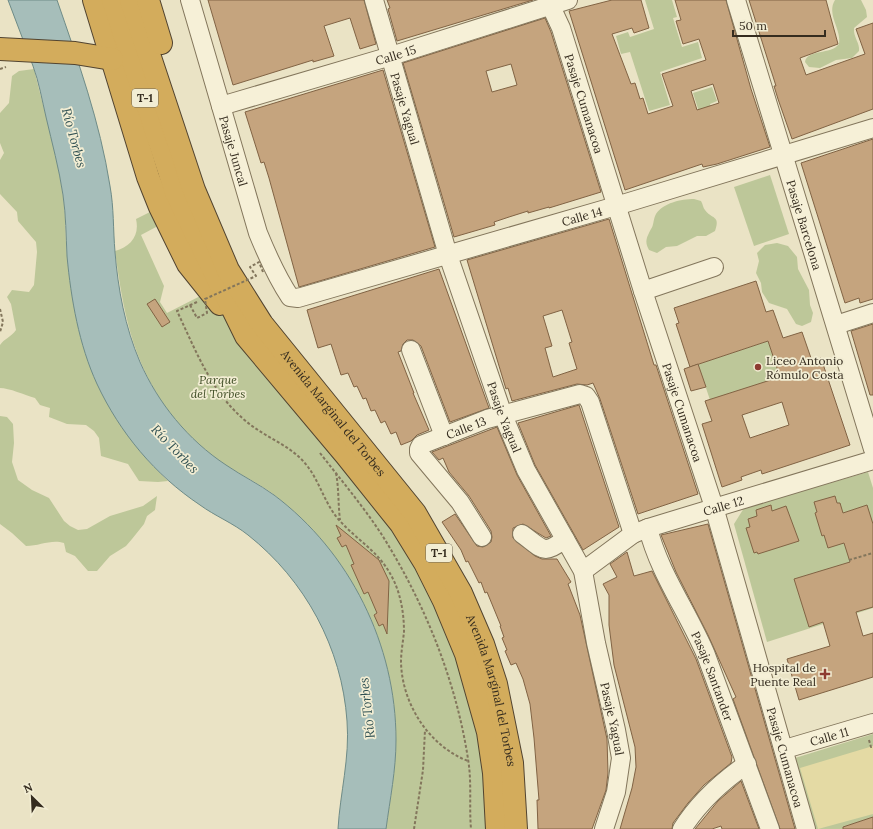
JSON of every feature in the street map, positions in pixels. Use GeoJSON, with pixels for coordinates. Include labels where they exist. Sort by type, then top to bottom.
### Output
{"type":"FeatureCollection","features":[{"type":"Feature","properties":{"kind":"highway"},"geometry":{"type":"LineString","coordinates":[[94,0],[148,177],[177,243],[188,264],[246,336]]}},
{"type":"Feature","properties":{"kind":"highway","name":"Avenida Marginal del Torbes"},"geometry":{"type":"LineString","coordinates":[[113,0],[185,193],[246,336],[375,490],[401,524],[425,563],[444,601],[466,654],[488,732],[494,773],[497,829]]}},
{"type":"Feature","properties":{"kind":"highway","name":"Avenida Marginal del Torbes"},"geometry":{"type":"LineString","coordinates":[[131,0],[185,193],[228,270],[262,324],[415,513],[461,594],[483,644],[496,684],[512,763],[516,829]]}},
{"type":"Feature","properties":{"kind":"highway"},"geometry":{"type":"LineString","coordinates":[[148,0],[225,235],[228,270]]}},
{"type":"Feature","properties":{"kind":"highway"},"geometry":{"type":"LineString","coordinates":[[0,49],[75,53],[112,59]]}},
{"type":"Feature","properties":{"kind":"street","name":"Pasaje Juncal"},"geometry":{"type":"LineString","coordinates":[[190,0],[258,233],[272,268],[290,296]]}},
{"type":"Feature","properties":{"kind":"street","name":"Pasaje Yagual"},"geometry":{"type":"LineString","coordinates":[[374,0],[448,255],[503,415],[526,470],[583,571],[596,643],[621,758],[616,792],[604,829]]}},
{"type":"Feature","properties":{"kind":"street","name":"Calle 15"},"geometry":{"type":"LineString","coordinates":[[222,106],[391,56],[549,3],[568,0]]}},
{"type":"Feature","properties":{"kind":"street","name":"Pasaje Barcelona"},"geometry":{"type":"LineString","coordinates":[[736,0],[873,450]]}},
{"type":"Feature","properties":{"kind":"street","name":"Pasaje Cumanacoa"},"geometry":{"type":"LineString","coordinates":[[549,3],[561,28],[643,291],[714,506],[785,749],[806,829]]}},
{"type":"Feature","properties":{"kind":"street","name":"Calle 14"},"geometry":{"type":"LineString","coordinates":[[290,296],[298,298],[448,255],[873,128]]}},
{"type":"Feature","properties":{"kind":"street"},"geometry":{"type":"LineString","coordinates":[[643,291],[714,268]]}},
{"type":"Feature","properties":{"kind":"street"},"geometry":{"type":"LineString","coordinates":[[836,325],[873,313]]}},
{"type":"Feature","properties":{"kind":"street"},"geometry":{"type":"LineString","coordinates":[[411,350],[444,436]]}},
{"type":"Feature","properties":{"kind":"street","name":"Calle 13"},"geometry":{"type":"LineString","coordinates":[[482,537],[460,502],[419,453],[421,445],[487,419],[580,394],[586,396]]}},
{"type":"Feature","properties":{"kind":"street","name":"Pasaje Santander"},"geometry":{"type":"LineString","coordinates":[[586,396],[590,402],[640,531],[658,559],[697,632],[770,829]]}},
{"type":"Feature","properties":{"kind":"street","name":"Calle 12"},"geometry":{"type":"LineString","coordinates":[[583,571],[640,531],[714,506],[873,460]]}},
{"type":"Feature","properties":{"kind":"street"},"geometry":{"type":"LineString","coordinates":[[522,534],[544,550],[552,550],[565,539]]}},
{"type":"Feature","properties":{"kind":"street","name":"Calle 11"},"geometry":{"type":"LineString","coordinates":[[785,749],[873,724]]}},
{"type":"Feature","properties":{"kind":"street"},"geometry":{"type":"LineString","coordinates":[[682,829],[698,806],[708,795],[747,764]]}},
{"type":"Feature","properties":{"kind":"path"},"geometry":{"type":"LineString","coordinates":[[190,305],[197,318],[207,313],[205,299],[256,276],[250,267],[259,262],[263,272]]}},
{"type":"Feature","properties":{"kind":"path"},"geometry":{"type":"LineString","coordinates":[[211,312],[201,299],[177,311],[216,387],[230,406],[247,422],[291,450],[304,462],[314,476],[326,503],[340,522],[375,553],[385,565],[396,586],[403,616],[401,663],[403,679],[409,701],[425,728],[448,750],[468,761]]}},
{"type":"Feature","properties":{"kind":"path"},"geometry":{"type":"LineString","coordinates":[[0,309],[3,322],[0,332]]}},
{"type":"Feature","properties":{"kind":"path"},"geometry":{"type":"LineString","coordinates":[[316,447],[382,535],[422,610],[439,650],[452,690],[468,761],[471,829]]}},
{"type":"Feature","properties":{"kind":"path"},"geometry":{"type":"LineString","coordinates":[[336,473],[339,489],[338,509],[340,522]]}},
{"type":"Feature","properties":{"kind":"path"},"geometry":{"type":"LineString","coordinates":[[849,560],[873,553]]}},
{"type":"Feature","properties":{"kind":"path"},"geometry":{"type":"LineString","coordinates":[[414,829],[423,770],[425,728]]}},
{"type":"Feature","properties":{"kind":"green space"},"geometry":{"type":"Polygon","coordinates":[[[645,0],[672,0],[677,17],[673,18],[682,47],[698,42],[702,58],[660,72],[670,105],[649,111],[630,52],[621,54],[616,36],[628,32],[630,37],[654,29],[645,0]]]}},
{"type":"Feature","properties":{"kind":"green space"},"geometry":{"type":"Polygon","coordinates":[[[835,0],[861,0],[866,10],[867,17],[854,28],[854,34],[859,51],[852,58],[836,60],[820,68],[809,67],[805,62],[810,55],[831,50],[839,44],[838,33],[832,11],[835,0]]]}},
{"type":"Feature","properties":{"kind":"green space"},"geometry":{"type":"Polygon","coordinates":[[[34,69],[54,148],[60,180],[64,204],[67,256],[71,290],[85,351],[96,379],[109,405],[125,431],[168,481],[139,481],[128,464],[101,456],[99,438],[94,431],[86,425],[67,424],[49,417],[50,408],[40,405],[35,398],[12,390],[0,388],[0,345],[16,330],[11,304],[7,297],[12,290],[29,292],[34,285],[37,252],[36,242],[18,221],[17,212],[0,194],[0,160],[4,153],[0,143],[0,113],[9,103],[12,76],[19,71],[34,69]]]}},
{"type":"Feature","properties":{"kind":"green space"},"geometry":{"type":"Polygon","coordinates":[[[712,87],[717,101],[710,104],[714,118],[702,121],[693,93],[712,87]]]}},
{"type":"Feature","properties":{"kind":"green space"},"geometry":{"type":"Polygon","coordinates":[[[770,175],[789,234],[754,246],[734,187],[770,175]]]}},
{"type":"Feature","properties":{"kind":"green space"},"geometry":{"type":"Polygon","coordinates":[[[694,199],[701,201],[707,213],[716,220],[717,226],[715,231],[706,236],[697,236],[677,246],[666,247],[657,253],[649,250],[647,244],[648,234],[653,226],[655,216],[659,210],[673,202],[694,199]]]}},
{"type":"Feature","properties":{"kind":"green space","name":"Parque del Torbes"},"geometry":{"type":"Polygon","coordinates":[[[160,207],[156,227],[141,235],[164,286],[160,302],[167,313],[210,291],[375,491],[466,654],[497,829],[386,829],[396,749],[393,702],[387,668],[377,635],[364,604],[347,574],[327,546],[303,520],[277,497],[228,467],[210,454],[178,423],[153,388],[136,351],[125,313],[115,251],[125,247],[133,240],[137,231],[136,219],[160,207]]]}},
{"type":"Feature","properties":{"kind":"green space"},"geometry":{"type":"Polygon","coordinates":[[[777,243],[788,246],[797,257],[798,269],[809,290],[810,305],[813,313],[811,322],[802,326],[796,324],[787,309],[769,303],[762,292],[761,283],[756,273],[759,261],[757,253],[765,245],[777,243]]]}},
{"type":"Feature","properties":{"kind":"green space"},"geometry":{"type":"Polygon","coordinates":[[[768,341],[780,377],[710,400],[698,364],[768,341]]]}},
{"type":"Feature","properties":{"kind":"green space"},"geometry":{"type":"Polygon","coordinates":[[[0,416],[7,417],[13,424],[14,443],[12,462],[18,480],[32,490],[49,498],[64,521],[70,526],[78,530],[87,529],[110,516],[143,506],[157,496],[155,510],[147,516],[144,524],[132,539],[126,546],[110,556],[97,571],[88,571],[75,556],[66,552],[64,543],[50,542],[26,546],[0,524],[0,416]]]}},
{"type":"Feature","properties":{"kind":"green space"},"geometry":{"type":"Polygon","coordinates":[[[868,472],[873,488],[873,608],[767,642],[734,524],[744,508],[868,472]]]}},
{"type":"Feature","properties":{"kind":"green space"},"geometry":{"type":"Polygon","coordinates":[[[873,734],[873,829],[814,829],[795,758],[873,734]]]}},
{"type":"Feature","properties":{"kind":"sand"},"geometry":{"type":"Polygon","coordinates":[[[873,746],[873,814],[818,829],[800,768],[873,746]]]}},
{"type":"Feature","properties":{"kind":"water","name":"Río Torbes"},"geometry":{"type":"Polygon","coordinates":[[[8,0],[57,0],[88,92],[106,162],[112,202],[118,280],[123,308],[130,335],[147,377],[165,406],[199,444],[226,465],[274,495],[301,518],[325,544],[346,573],[364,603],[388,670],[394,705],[396,751],[386,829],[338,829],[348,735],[344,694],[329,642],[303,594],[287,573],[248,535],[206,509],[184,493],[168,480],[140,452],[116,419],[97,384],[85,354],[77,322],[67,256],[64,203],[40,91],[35,72],[8,0]]]}},
{"type":"Feature","properties":{"kind":"building"},"geometry":{"type":"Polygon","coordinates":[[[208,0],[364,0],[376,44],[360,49],[350,18],[324,26],[334,56],[313,62],[313,60],[233,85],[208,0]]]}},
{"type":"Feature","properties":{"kind":"building"},"geometry":{"type":"Polygon","coordinates":[[[387,0],[533,0],[397,41],[387,0]]]}},
{"type":"Feature","properties":{"kind":"building"},"geometry":{"type":"Polygon","coordinates":[[[612,0],[641,0],[649,28],[634,33],[632,28],[612,34],[631,84],[635,83],[640,99],[643,98],[648,114],[673,106],[662,74],[706,60],[699,39],[683,44],[676,21],[681,20],[675,0],[726,0],[751,89],[770,147],[717,164],[703,167],[702,164],[625,190],[569,11],[612,0]],[[713,84],[691,91],[697,110],[719,103],[713,84]]]}},
{"type":"Feature","properties":{"kind":"building"},"geometry":{"type":"Polygon","coordinates":[[[749,0],[826,0],[838,44],[800,58],[806,75],[865,54],[856,29],[873,23],[873,109],[792,139],[778,99],[774,86],[776,86],[749,0]]]}},
{"type":"Feature","properties":{"kind":"building"},"geometry":{"type":"Polygon","coordinates":[[[545,18],[551,32],[601,192],[549,208],[528,213],[528,211],[494,222],[495,225],[454,237],[403,63],[545,18]],[[511,64],[486,71],[492,92],[517,85],[511,64]]]}},
{"type":"Feature","properties":{"kind":"building"},"geometry":{"type":"Polygon","coordinates":[[[383,70],[435,247],[299,287],[269,178],[264,162],[261,163],[245,112],[383,70]]]}},
{"type":"Feature","properties":{"kind":"building"},"geometry":{"type":"Polygon","coordinates":[[[873,139],[873,299],[860,303],[859,298],[845,303],[801,163],[873,139]]]}},
{"type":"Feature","properties":{"kind":"building"},"geometry":{"type":"Polygon","coordinates":[[[609,219],[654,365],[656,365],[698,494],[638,514],[600,399],[593,383],[587,385],[577,384],[512,401],[508,388],[506,389],[467,260],[609,219]],[[562,310],[543,316],[552,346],[545,348],[553,377],[577,369],[569,343],[572,342],[562,310]]]}},
{"type":"Feature","properties":{"kind":"building"},"geometry":{"type":"Polygon","coordinates":[[[439,269],[489,408],[450,422],[421,346],[413,340],[407,340],[403,344],[401,351],[398,352],[413,393],[429,430],[417,435],[411,441],[401,445],[396,432],[391,434],[385,421],[381,423],[375,410],[371,411],[366,398],[363,399],[357,386],[354,387],[348,373],[341,375],[331,344],[318,348],[307,310],[439,269]]]}},
{"type":"Feature","properties":{"kind":"building"},"geometry":{"type":"Polygon","coordinates":[[[756,281],[766,312],[773,310],[783,338],[802,332],[812,361],[821,358],[850,445],[762,474],[761,470],[741,477],[742,480],[722,487],[702,424],[712,421],[705,401],[780,377],[768,341],[690,367],[676,324],[679,323],[674,308],[756,281]],[[782,402],[742,415],[750,438],[789,425],[782,402]]]}},
{"type":"Feature","properties":{"kind":"building"},"geometry":{"type":"Polygon","coordinates":[[[155,299],[170,322],[162,327],[147,304],[155,299]]]}},
{"type":"Feature","properties":{"kind":"building"},"geometry":{"type":"Polygon","coordinates":[[[873,324],[873,395],[870,395],[851,331],[873,324]]]}},
{"type":"Feature","properties":{"kind":"building"},"geometry":{"type":"Polygon","coordinates":[[[698,364],[706,387],[691,391],[684,369],[698,364]]]}},
{"type":"Feature","properties":{"kind":"building"},"geometry":{"type":"Polygon","coordinates":[[[579,405],[619,527],[583,550],[535,465],[518,423],[579,405]]]}},
{"type":"Feature","properties":{"kind":"building"},"geometry":{"type":"Polygon","coordinates":[[[497,427],[517,475],[551,536],[546,538],[523,524],[513,528],[513,538],[535,556],[542,559],[557,559],[571,582],[568,584],[580,615],[607,739],[608,773],[606,790],[592,829],[538,829],[537,800],[539,800],[534,738],[530,704],[523,679],[516,663],[511,665],[505,651],[507,650],[502,638],[504,637],[501,626],[487,592],[485,593],[481,582],[479,583],[468,561],[466,562],[461,550],[442,522],[455,514],[477,546],[483,547],[491,542],[491,531],[469,496],[449,472],[443,458],[439,460],[432,452],[497,427]]]}},
{"type":"Feature","properties":{"kind":"building"},"geometry":{"type":"Polygon","coordinates":[[[835,496],[837,503],[840,503],[843,513],[867,505],[873,524],[873,607],[856,612],[863,636],[873,633],[873,677],[799,700],[787,659],[830,646],[823,622],[809,627],[794,579],[850,562],[844,543],[828,548],[824,535],[822,536],[815,513],[817,512],[814,502],[835,496]]]}},
{"type":"Feature","properties":{"kind":"building"},"geometry":{"type":"Polygon","coordinates":[[[771,505],[772,511],[786,506],[799,541],[758,554],[757,552],[754,553],[746,528],[750,527],[748,519],[757,516],[756,510],[771,505]]]}},
{"type":"Feature","properties":{"kind":"building"},"geometry":{"type":"Polygon","coordinates":[[[708,524],[795,829],[780,829],[733,699],[736,697],[708,635],[676,572],[661,535],[708,524]]]}},
{"type":"Feature","properties":{"kind":"building"},"geometry":{"type":"Polygon","coordinates":[[[336,525],[379,560],[389,581],[387,634],[383,624],[379,626],[374,615],[377,613],[368,592],[364,594],[351,565],[354,564],[346,545],[342,547],[337,538],[341,536],[336,525]]]}},
{"type":"Feature","properties":{"kind":"building"},"geometry":{"type":"Polygon","coordinates":[[[627,552],[634,576],[652,571],[696,659],[732,757],[731,763],[704,785],[688,803],[673,823],[672,829],[620,829],[632,788],[636,767],[635,747],[614,665],[609,625],[609,595],[603,584],[617,577],[610,564],[627,552]]]}},
{"type":"Feature","properties":{"kind":"building"},"geometry":{"type":"Polygon","coordinates":[[[741,781],[759,829],[722,829],[721,826],[712,829],[695,829],[718,801],[741,781]]]}},
{"type":"Feature","properties":{"kind":"building"},"geometry":{"type":"Polygon","coordinates":[[[873,817],[873,829],[843,829],[843,827],[873,817]]]}},
{"type":"Feature","properties":{"kind":"place","name":"Liceo Antonio Rómulo Costa"},"geometry":{"type":"Point","coordinates":[758,367]}},
{"type":"Feature","properties":{"kind":"place","name":"Hospital de Puente Real"},"geometry":{"type":"Point","coordinates":[825,674]}}]}
